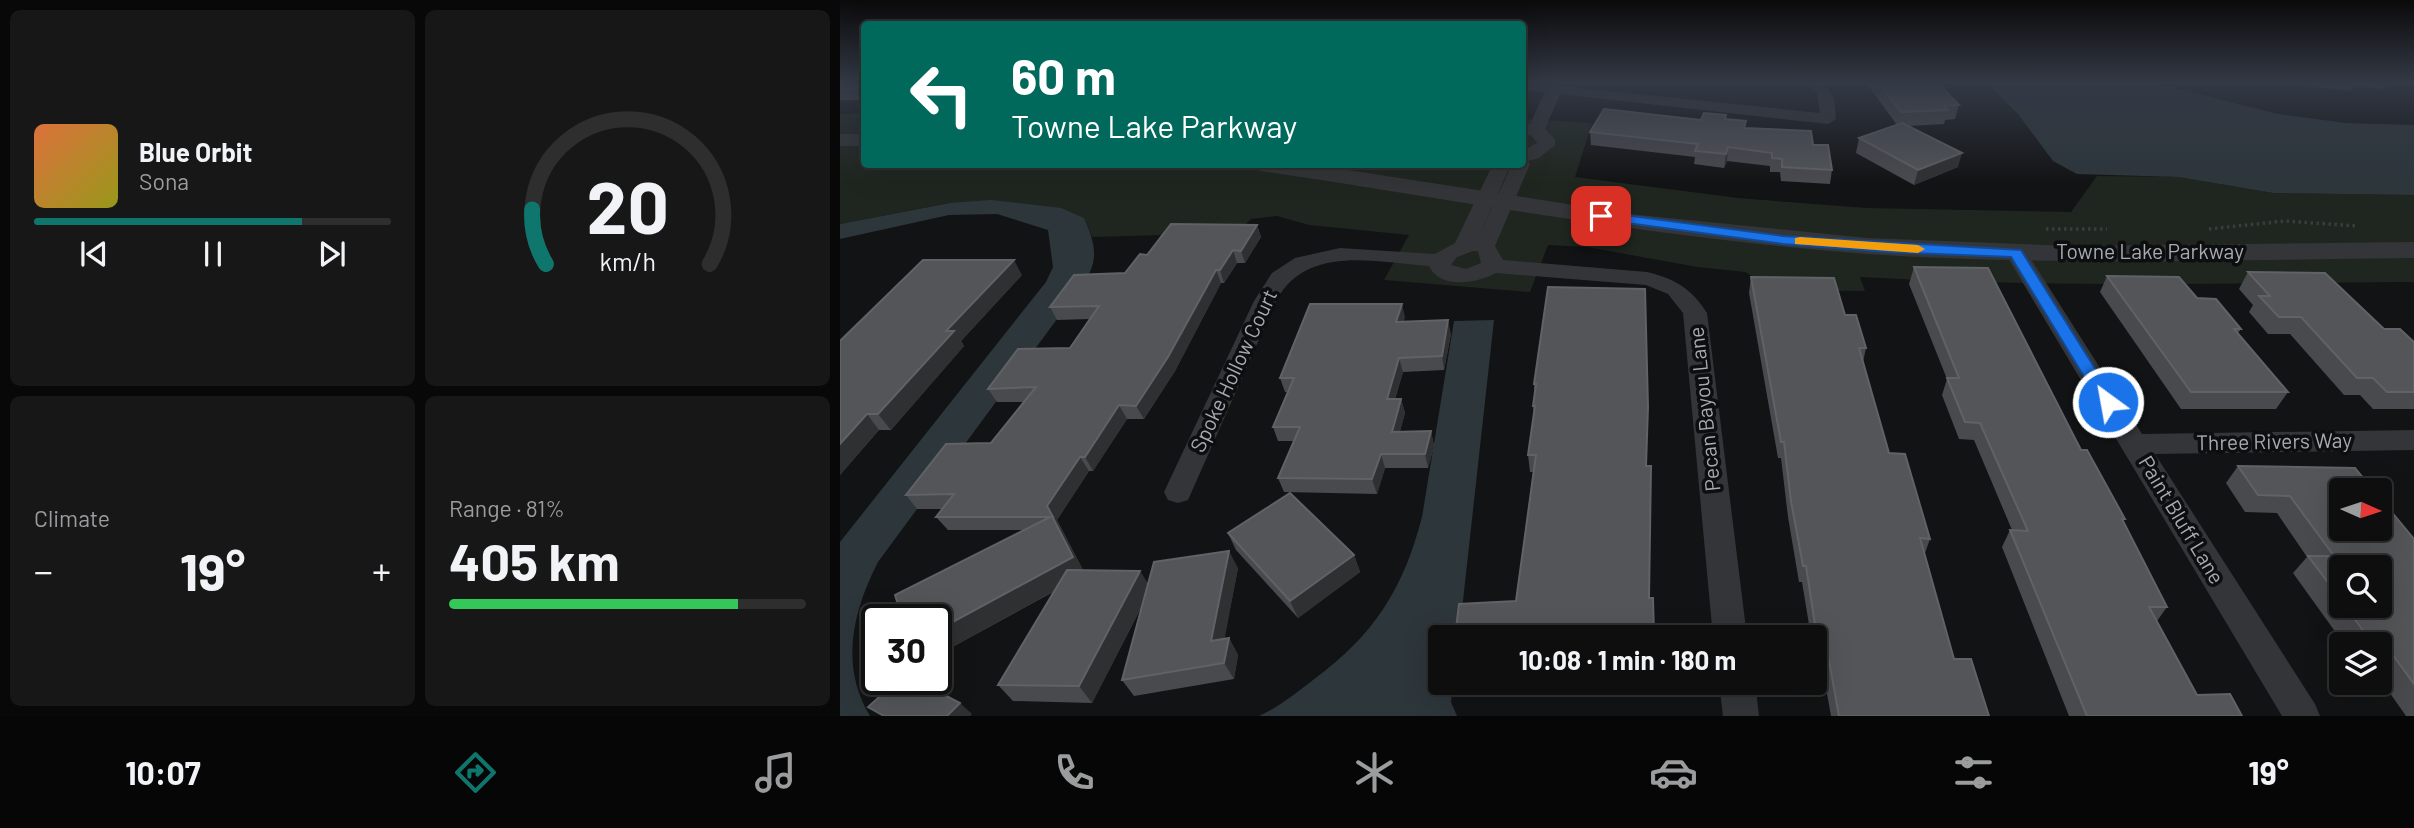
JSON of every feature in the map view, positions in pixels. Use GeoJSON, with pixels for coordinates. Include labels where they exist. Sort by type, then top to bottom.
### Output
{"type":"FeatureCollection","features":[{"type":"Feature","properties":{"kind":"street"},"geometry":{"type":"LineString","coordinates":[[1796,115],[1828,119],[1828,115]]}},
{"type":"Feature","properties":{"kind":"street"},"geometry":{"type":"LineString","coordinates":[[1526,158],[1546,145],[1546,139],[1527,126]]}},
{"type":"Feature","properties":{"kind":"street"},"geometry":{"type":"LineString","coordinates":[[840,140],[861,140]]}},
{"type":"Feature","properties":{"kind":"street","name":"Towne Lake Parkway"},"geometry":{"type":"LineString","coordinates":[[1286,168],[1495,201],[1783,240],[1891,248],[2016,253],[2414,250]]}},
{"type":"Feature","properties":{"kind":"street"},"geometry":{"type":"LineString","coordinates":[[1480,253],[1450,253],[1440,261],[1440,268],[1447,274],[1473,276],[1480,253],[1495,201],[1501,168]]}},
{"type":"Feature","properties":{"kind":"street"},"geometry":{"type":"LineString","coordinates":[[1495,201],[1517,168]]}},
{"type":"Feature","properties":{"kind":"street","name":"Pecan Bayou Lane"},"geometry":{"type":"LineString","coordinates":[[1480,253],[1647,279],[1670,286],[1685,295],[1695,313],[1729,625]]}},
{"type":"Feature","properties":{"kind":"street","name":"Paint Bluff Lane"},"geometry":{"type":"LineString","coordinates":[[2016,253],[2302,716]]}},
{"type":"Feature","properties":{"kind":"street","name":"Spoke Hollow Court"},"geometry":{"type":"LineString","coordinates":[[1178,492],[1265,301],[1275,282],[1287,270],[1304,261],[1330,256],[1440,261]]}},
{"type":"Feature","properties":{"kind":"street","name":"Three Rivers Way"},"geometry":{"type":"LineString","coordinates":[[2134,444],[2414,440]]}},
{"type":"Feature","properties":{"kind":"street"},"geometry":{"type":"LineString","coordinates":[[1739,695],[1741,716]]}},
{"type":"Feature","properties":{"kind":"path"},"geometry":{"type":"LineString","coordinates":[[2203,230],[2285,221],[2368,228]]}},
{"type":"Feature","properties":{"kind":"path"},"geometry":{"type":"LineString","coordinates":[[2044,229],[2112,230]]}},
{"type":"Feature","properties":{"kind":"shaded area"},"geometry":{"type":"Polygon","coordinates":[[[840,115],[861,115],[861,168],[1526,168],[1526,119],[1592,123],[1575,177],[1738,198],[1866,208],[2071,212],[2097,176],[2178,177],[2273,193],[2414,195],[2414,282],[2068,284],[1860,277],[1865,291],[1763,290],[1759,280],[1745,272],[1697,267],[1587,247],[1548,245],[1530,292],[1384,280],[1409,235],[1309,225],[1277,216],[1251,219],[1237,233],[1092,237],[1084,218],[950,203],[840,224],[840,115]]]}},
{"type":"Feature","properties":{"kind":"shaded area"},"geometry":{"type":"Polygon","coordinates":[[[2019,115],[2289,115],[2346,123],[2414,125],[2414,195],[2273,193],[2178,177],[2077,174],[2053,161],[2019,115]]]}},
{"type":"Feature","properties":{"kind":"shaded area"},"geometry":{"type":"Polygon","coordinates":[[[991,200],[1061,208],[1084,218],[1093,242],[1093,265],[1085,281],[878,562],[861,604],[853,639],[855,678],[870,716],[840,716],[840,542],[1046,282],[1053,267],[1048,230],[997,214],[949,215],[840,239],[840,224],[950,203],[991,200]]]}},
{"type":"Feature","properties":{"kind":"shaded area"},"geometry":{"type":"Polygon","coordinates":[[[1494,320],[1460,625],[1428,625],[1428,695],[1452,695],[1451,702],[1457,716],[1259,716],[1294,695],[1353,646],[1383,609],[1406,567],[1422,517],[1454,321],[1494,320]]]}},
{"type":"Feature","properties":{"kind":"building"},"geometry":{"type":"Polygon","coordinates":[[[1600,115],[1661,115],[1701,120],[1703,115],[1726,115],[1725,119],[1746,121],[1744,128],[1811,131],[1813,145],[1828,145],[1832,170],[1782,167],[1782,159],[1772,158],[1772,153],[1728,147],[1726,154],[1695,151],[1698,144],[1590,132],[1600,115]]]}},
{"type":"Feature","properties":{"kind":"building"},"geometry":{"type":"Polygon","coordinates":[[[1902,123],[1962,153],[1918,170],[1859,138],[1902,123]]]}},
{"type":"Feature","properties":{"kind":"building"},"geometry":{"type":"Polygon","coordinates":[[[1171,224],[1257,225],[1241,251],[1233,250],[1220,270],[1216,270],[1168,357],[1136,406],[1119,405],[1085,457],[1080,457],[1047,506],[1053,517],[936,517],[954,494],[906,495],[946,444],[991,443],[1036,387],[988,389],[1018,349],[1070,348],[1099,306],[1050,307],[1074,275],[1125,273],[1140,254],[1147,255],[1171,224]]]}},
{"type":"Feature","properties":{"kind":"building"},"geometry":{"type":"Polygon","coordinates":[[[923,260],[1014,260],[946,331],[954,331],[878,414],[867,414],[840,444],[840,341],[923,260]]]}},
{"type":"Feature","properties":{"kind":"building"},"geometry":{"type":"Polygon","coordinates":[[[1914,267],[1988,268],[2081,450],[2087,450],[2125,519],[2122,519],[2167,607],[2149,607],[2197,695],[2230,694],[2242,716],[2087,716],[2010,530],[2028,531],[1980,423],[1965,422],[1947,378],[1959,378],[1914,267]]]}},
{"type":"Feature","properties":{"kind":"building"},"geometry":{"type":"Polygon","coordinates":[[[2248,272],[2325,273],[2384,329],[2400,329],[2414,342],[2414,392],[2387,392],[2373,378],[2357,378],[2301,317],[2279,317],[2259,296],[2270,296],[2248,272]]]}},
{"type":"Feature","properties":{"kind":"building"},"geometry":{"type":"Polygon","coordinates":[[[2107,276],[2179,277],[2197,298],[2216,299],[2241,329],[2234,329],[2288,392],[2191,392],[2107,276]]]}},
{"type":"Feature","properties":{"kind":"building"},"geometry":{"type":"Polygon","coordinates":[[[1751,277],[1834,278],[1845,315],[1856,315],[1866,348],[1859,348],[1889,453],[1905,454],[1930,539],[1920,538],[1954,659],[1971,659],[1989,716],[1839,716],[1827,650],[1827,625],[1815,625],[1806,566],[1803,566],[1791,501],[1784,442],[1781,442],[1751,277]]]}},
{"type":"Feature","properties":{"kind":"building"},"geometry":{"type":"Polygon","coordinates":[[[1548,287],[1645,289],[1648,407],[1646,466],[1651,466],[1649,598],[1653,598],[1654,625],[1456,625],[1459,604],[1516,601],[1536,455],[1528,455],[1535,406],[1534,384],[1548,287]]]}},
{"type":"Feature","properties":{"kind":"building"},"geometry":{"type":"Polygon","coordinates":[[[1310,304],[1402,304],[1396,322],[1448,320],[1442,356],[1399,358],[1387,399],[1401,399],[1392,432],[1431,431],[1425,454],[1381,454],[1372,479],[1278,478],[1300,427],[1273,427],[1294,378],[1280,378],[1310,304]]]}},
{"type":"Feature","properties":{"kind":"building"},"geometry":{"type":"Polygon","coordinates":[[[2238,466],[2355,468],[2363,478],[2329,478],[2329,541],[2392,541],[2392,512],[2414,539],[2414,684],[2392,654],[2392,632],[2364,632],[2354,618],[2392,618],[2392,555],[2333,555],[2290,496],[2258,495],[2238,466]]]}},
{"type":"Feature","properties":{"kind":"building"},"geometry":{"type":"Polygon","coordinates":[[[1290,493],[1354,555],[1290,601],[1228,533],[1290,493]]]}},
{"type":"Feature","properties":{"kind":"building"},"geometry":{"type":"Polygon","coordinates":[[[1052,516],[1073,557],[952,622],[952,604],[898,604],[895,595],[1052,516]]]}},
{"type":"Feature","properties":{"kind":"building"},"geometry":{"type":"Polygon","coordinates":[[[1229,551],[1211,641],[1229,638],[1224,663],[1122,680],[1154,562],[1229,551]]]}},
{"type":"Feature","properties":{"kind":"building"},"geometry":{"type":"Polygon","coordinates":[[[2308,556],[2329,556],[2329,584],[2308,556]]]}},
{"type":"Feature","properties":{"kind":"building"},"geometry":{"type":"Polygon","coordinates":[[[1067,570],[1140,571],[1079,686],[998,685],[1067,570]]]}},
{"type":"Feature","properties":{"kind":"building"},"geometry":{"type":"Polygon","coordinates":[[[881,695],[945,695],[960,703],[947,716],[884,716],[868,707],[881,695]]]}},
{"type":"Feature","properties":{"kind":"slow traffic"},"geometry":{"type":"LineString","coordinates":[[1800,241],[1918,249]]}},
{"type":"Feature","properties":{"kind":"route"},"geometry":{"type":"LineString","coordinates":[[1601,216],[1783,240],[1888,248],[2016,253],[2108,402]]}}]}
